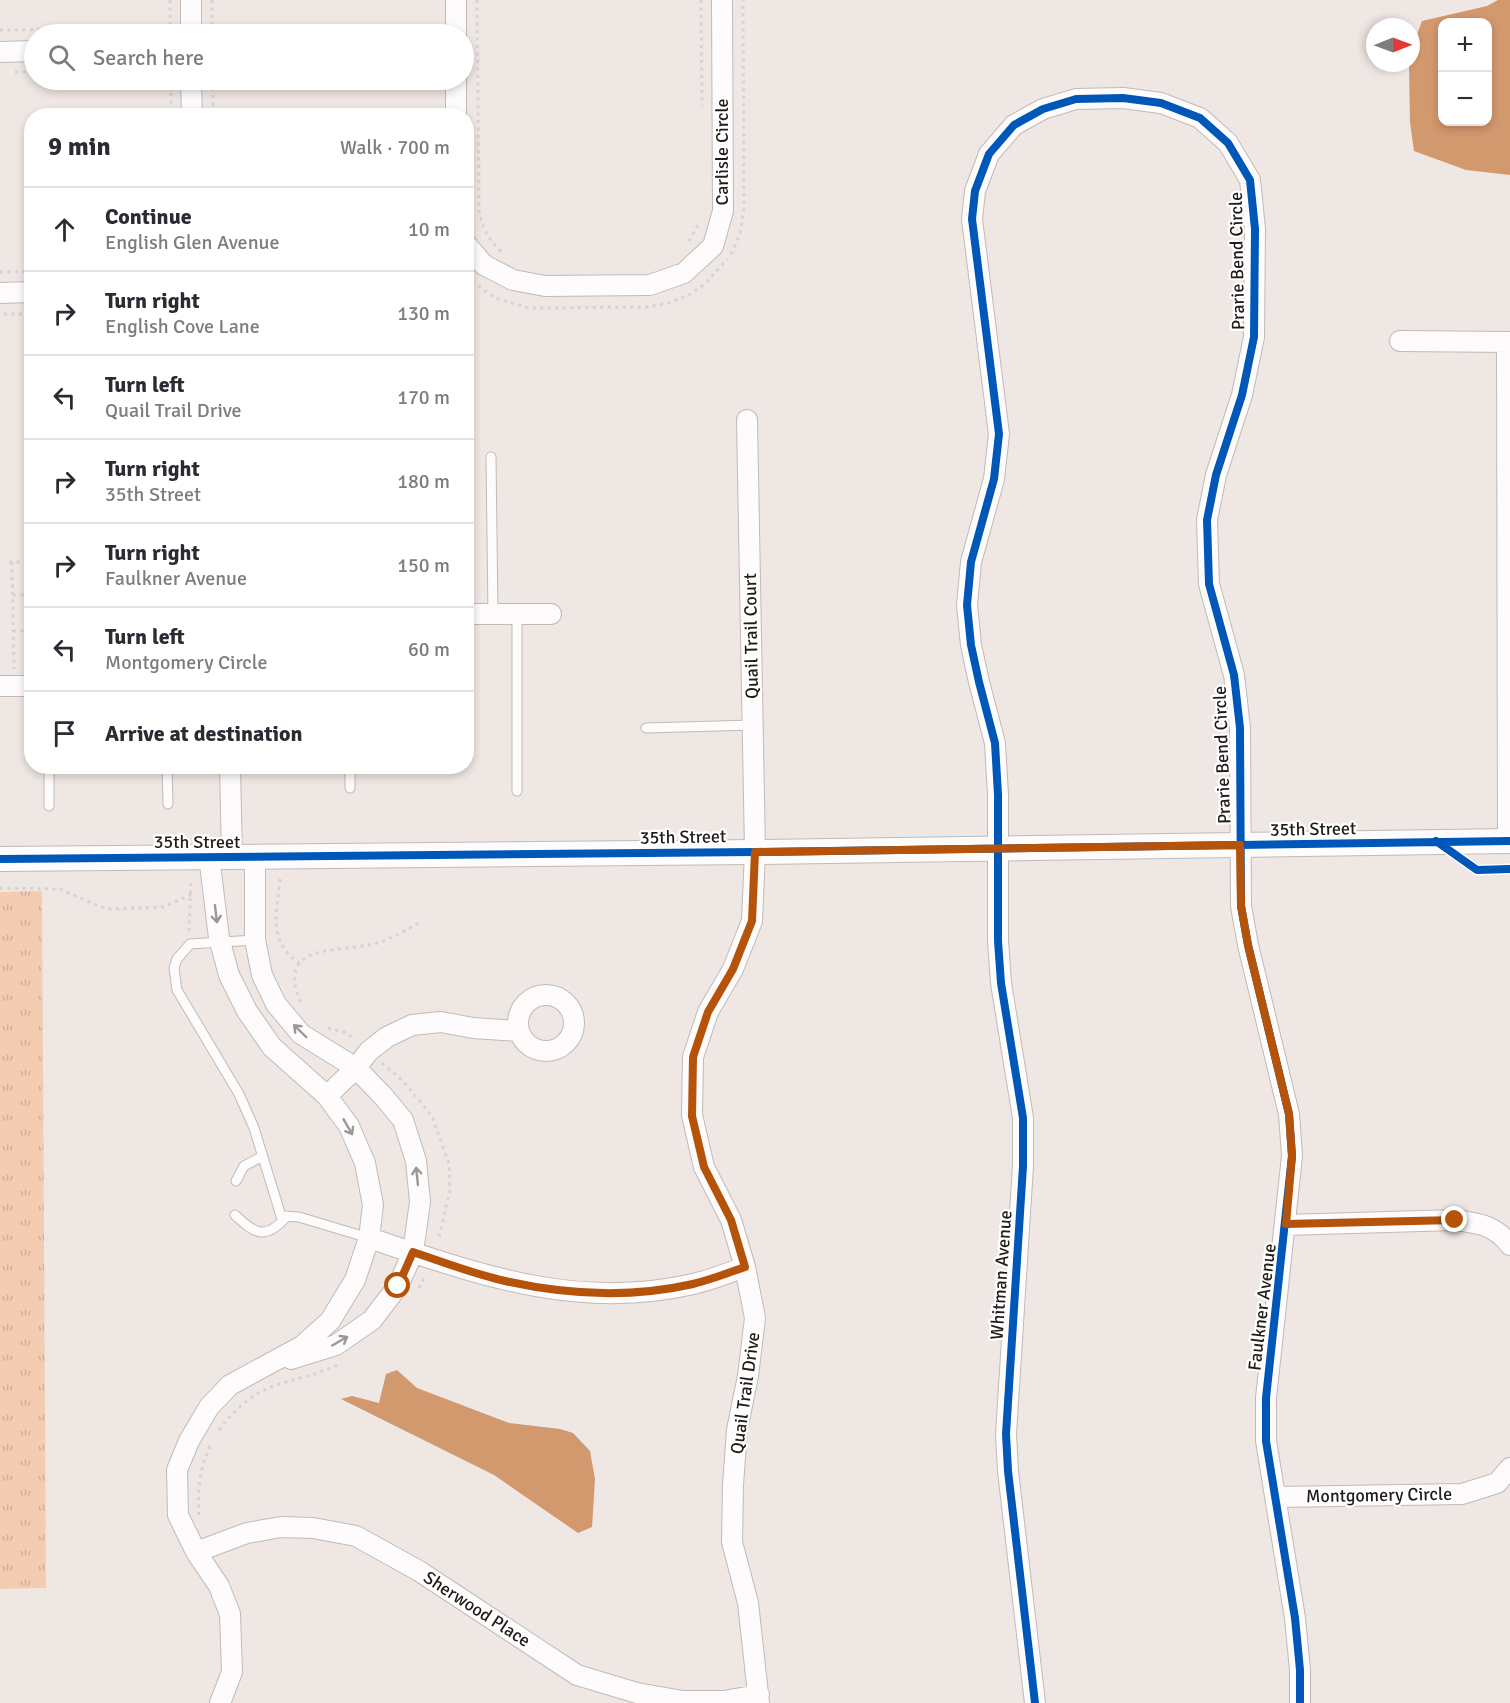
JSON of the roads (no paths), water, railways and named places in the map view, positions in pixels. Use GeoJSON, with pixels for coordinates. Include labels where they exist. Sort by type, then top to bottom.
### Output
{"type":"FeatureCollection","features":[{"type":"Feature","properties":{"kind":"street"},"geometry":{"type":"LineString","coordinates":[[186,24],[191,0]]}},
{"type":"Feature","properties":{"kind":"street"},"geometry":{"type":"LineString","coordinates":[[456,0],[456,24]]}},
{"type":"Feature","properties":{"kind":"street","name":"Carlisle Circle"},"geometry":{"type":"LineString","coordinates":[[474,253],[484,265],[513,280],[545,286],[650,285],[684,273],[713,246],[723,211],[722,0]]}},
{"type":"Feature","properties":{"kind":"street"},"geometry":{"type":"LineString","coordinates":[[0,52],[24,51]]}},
{"type":"Feature","properties":{"kind":"street"},"geometry":{"type":"LineString","coordinates":[[192,90],[192,108]]}},
{"type":"Feature","properties":{"kind":"street"},"geometry":{"type":"LineString","coordinates":[[456,90],[456,108]]}},
{"type":"Feature","properties":{"kind":"street","name":"Prarie Bend Circle"},"geometry":{"type":"LineString","coordinates":[[998,848],[998,795],[994,743],[978,682],[967,605],[971,562],[994,479],[999,434],[972,219],[975,191],[989,154],[1014,125],[1043,109],[1076,99],[1123,98],[1161,103],[1200,118],[1228,143],[1250,180],[1255,229],[1254,337],[1242,395],[1216,475],[1207,520],[1209,584],[1234,675],[1240,728],[1240,845]]}},
{"type":"Feature","properties":{"kind":"street"},"geometry":{"type":"LineString","coordinates":[[0,293],[24,292]]}},
{"type":"Feature","properties":{"kind":"street"},"geometry":{"type":"LineString","coordinates":[[1400,341],[1508,342],[1509,841]]}},
{"type":"Feature","properties":{"kind":"street","name":"Quail Trail Court"},"geometry":{"type":"LineString","coordinates":[[747,420],[755,852]]}},
{"type":"Feature","properties":{"kind":"street"},"geometry":{"type":"LineString","coordinates":[[474,614],[551,614]]}},
{"type":"Feature","properties":{"kind":"street"},"geometry":{"type":"LineString","coordinates":[[220,1703],[232,1672],[230,1614],[219,1586],[196,1552],[178,1515],[177,1470],[189,1441],[209,1407],[230,1385],[302,1346],[330,1321],[355,1280],[369,1238],[373,1205],[365,1163],[349,1126],[327,1096],[272,1047],[247,1011],[229,975],[220,943],[232,856],[230,774]]}},
{"type":"Feature","properties":{"kind":"street","name":"35th Street"},"geometry":{"type":"LineString","coordinates":[[0,860],[1509,841]]}},
{"type":"Feature","properties":{"kind":"street","name":"Faulkner Avenue"},"geometry":{"type":"LineString","coordinates":[[1240,845],[1241,906],[1248,945],[1289,1114],[1292,1156],[1266,1398],[1266,1441],[1277,1497],[1295,1618],[1300,1670],[1300,1703]]}},
{"type":"Feature","properties":{"kind":"street","name":"Whitman Avenue"},"geometry":{"type":"LineString","coordinates":[[998,848],[998,941],[1001,983],[1023,1118],[1023,1166],[1006,1434],[1007,1462],[1035,1703]]}},
{"type":"Feature","properties":{"kind":"street","name":"Quail Trail Drive"},"geometry":{"type":"LineString","coordinates":[[755,852],[752,921],[733,969],[708,1012],[693,1057],[692,1116],[704,1167],[731,1220],[745,1267],[755,1317],[748,1376],[737,1430],[732,1542],[748,1603],[759,1699]]}},
{"type":"Feature","properties":{"kind":"street"},"geometry":{"type":"LineString","coordinates":[[232,856],[262,975],[276,1004],[301,1034],[356,1068],[403,1120],[416,1161],[420,1202],[413,1252],[398,1286],[372,1320],[336,1345],[265,1366]]}},
{"type":"Feature","properties":{"kind":"street"},"geometry":{"type":"LineString","coordinates":[[327,1096],[356,1068],[369,1051],[387,1037],[412,1025],[441,1022],[473,1028],[519,1031]]}},
{"type":"Feature","properties":{"kind":"street"},"geometry":{"type":"LineString","coordinates":[[1286,1224],[1455,1220],[1483,1223],[1510,1245]]}},
{"type":"Feature","properties":{"kind":"street"},"geometry":{"type":"LineString","coordinates":[[369,1238],[503,1281],[559,1291],[640,1292],[693,1284],[745,1267]]}},
{"type":"Feature","properties":{"kind":"street","name":"Montgomery Circle"},"geometry":{"type":"LineString","coordinates":[[1277,1497],[1462,1494],[1497,1483],[1510,1468]]}},
{"type":"Feature","properties":{"kind":"street","name":"Sherwood Place"},"geometry":{"type":"LineString","coordinates":[[196,1552],[247,1533],[281,1527],[313,1528],[356,1536],[419,1571],[577,1675],[637,1693],[683,1701],[759,1699]]}},
{"type":"Feature","properties":{"kind":"lane"},"geometry":{"type":"LineString","coordinates":[[491,457],[493,614]]}},
{"type":"Feature","properties":{"kind":"lane"},"geometry":{"type":"LineString","coordinates":[[517,614],[517,791]]}},
{"type":"Feature","properties":{"kind":"lane"},"geometry":{"type":"LineString","coordinates":[[646,728],[753,725]]}},
{"type":"Feature","properties":{"kind":"lane"},"geometry":{"type":"LineString","coordinates":[[49,774],[49,806]]}},
{"type":"Feature","properties":{"kind":"lane"},"geometry":{"type":"LineString","coordinates":[[167,774],[168,804]]}},
{"type":"Feature","properties":{"kind":"lane"},"geometry":{"type":"LineString","coordinates":[[350,774],[350,788]]}},
{"type":"Feature","properties":{"kind":"lane"},"geometry":{"type":"LineString","coordinates":[[255,940],[190,944],[177,959],[174,968],[177,990],[239,1094],[254,1128],[281,1216],[299,1217],[369,1238]]}},
{"type":"Feature","properties":{"kind":"lane"},"geometry":{"type":"LineString","coordinates":[[236,1181],[244,1166],[263,1156]]}},
{"type":"Feature","properties":{"kind":"lane"},"geometry":{"type":"LineString","coordinates":[[235,1215],[251,1231],[264,1233],[277,1227],[287,1216]]}}]}
